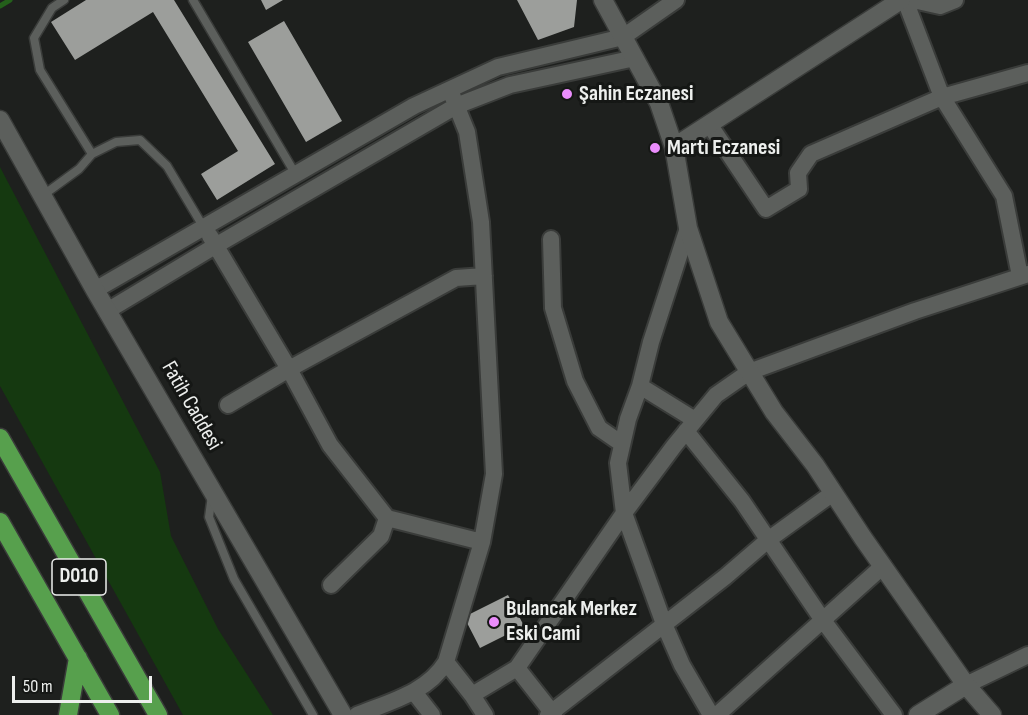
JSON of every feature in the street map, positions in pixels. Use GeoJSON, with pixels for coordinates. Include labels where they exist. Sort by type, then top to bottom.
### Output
{"type":"FeatureCollection","features":[{"type":"Feature","properties":{"kind":"highway","name":"D010"},"geometry":{"type":"LineString","coordinates":[[0,438],[158,715]]}},
{"type":"Feature","properties":{"kind":"highway","name":"D010"},"geometry":{"type":"LineString","coordinates":[[0,522],[110,715]]}},
{"type":"Feature","properties":{"kind":"highway"},"geometry":{"type":"LineString","coordinates":[[68,715],[78,658]]}},
{"type":"Feature","properties":{"kind":"street"},"geometry":{"type":"LineString","coordinates":[[603,0],[659,103],[674,147],[688,228],[719,322],[774,412],[815,465],[966,685],[992,715]]}},
{"type":"Feature","properties":{"kind":"street"},"geometry":{"type":"LineString","coordinates":[[95,290],[414,106],[498,67],[623,37],[676,0]]}},
{"type":"Feature","properties":{"kind":"street"},"geometry":{"type":"LineString","coordinates":[[472,695],[517,668],[624,513],[716,395],[749,372],[915,311],[1024,275],[1004,196],[942,97],[903,0],[674,147]]}},
{"type":"Feature","properties":{"kind":"street"},"geometry":{"type":"LineString","coordinates":[[913,0],[940,6],[955,0]]}},
{"type":"Feature","properties":{"kind":"street"},"geometry":{"type":"LineString","coordinates":[[107,311],[456,106],[510,85],[635,58]]}},
{"type":"Feature","properties":{"kind":"street"},"geometry":{"type":"LineString","coordinates":[[709,124],[766,209],[799,189],[798,173],[811,154],[942,97],[1028,73]]}},
{"type":"Feature","properties":{"kind":"street"},"geometry":{"type":"LineString","coordinates":[[357,715],[414,692],[437,676],[446,662],[482,542],[494,474],[481,222],[467,132],[450,90]]}},
{"type":"Feature","properties":{"kind":"street","name":"Fatih Caddesi"},"geometry":{"type":"LineString","coordinates":[[0,120],[107,311],[343,715]]}},
{"type":"Feature","properties":{"kind":"street"},"geometry":{"type":"LineString","coordinates":[[204,228],[289,369],[330,445],[387,518],[482,542]]}},
{"type":"Feature","properties":{"kind":"street"},"geometry":{"type":"LineString","coordinates":[[688,228],[665,295],[640,386],[628,419],[618,463],[624,513],[664,624],[682,665],[711,715]]}},
{"type":"Feature","properties":{"kind":"street"},"geometry":{"type":"LineString","coordinates":[[551,239],[553,308],[575,381],[599,428],[622,444]]}},
{"type":"Feature","properties":{"kind":"street"},"geometry":{"type":"LineString","coordinates":[[228,405],[456,278],[484,276]]}},
{"type":"Feature","properties":{"kind":"street"},"geometry":{"type":"LineString","coordinates":[[640,386],[691,425],[822,619],[894,715]]}},
{"type":"Feature","properties":{"kind":"street"},"geometry":{"type":"LineString","coordinates":[[517,668],[552,714],[725,577],[768,540],[833,493]]}},
{"type":"Feature","properties":{"kind":"street"},"geometry":{"type":"LineString","coordinates":[[331,585],[381,536],[387,518]]}},
{"type":"Feature","properties":{"kind":"street"},"geometry":{"type":"LineString","coordinates":[[717,715],[883,566]]}},
{"type":"Feature","properties":{"kind":"street"},"geometry":{"type":"LineString","coordinates":[[918,715],[966,685],[1028,655]]}},
{"type":"Feature","properties":{"kind":"street"},"geometry":{"type":"LineString","coordinates":[[446,662],[485,715]]}},
{"type":"Feature","properties":{"kind":"street"},"geometry":{"type":"LineString","coordinates":[[414,692],[432,715]]}},
{"type":"Feature","properties":{"kind":"lane"},"geometry":{"type":"LineString","coordinates":[[64,0],[52,8],[34,38],[40,70],[92,154]]}},
{"type":"Feature","properties":{"kind":"lane"},"geometry":{"type":"LineString","coordinates":[[193,0],[296,175]]}},
{"type":"Feature","properties":{"kind":"lane"},"geometry":{"type":"LineString","coordinates":[[42,196],[79,169],[92,154],[116,142],[140,140],[167,166],[204,228]]}},
{"type":"Feature","properties":{"kind":"lane"},"geometry":{"type":"LineString","coordinates":[[213,492],[209,516],[234,579],[313,715]]}},
{"type":"Feature","properties":{"kind":"green space"},"geometry":{"type":"Polygon","coordinates":[[[0,167],[160,472],[171,536],[218,629],[273,715],[183,715],[0,386],[0,167]]]}},
{"type":"Feature","properties":{"kind":"building"},"geometry":{"type":"Polygon","coordinates":[[[86,0],[174,0],[275,164],[217,200],[201,174],[238,151],[153,12],[75,60],[51,22],[86,0]]]}},
{"type":"Feature","properties":{"kind":"building"},"geometry":{"type":"Polygon","coordinates":[[[261,0],[283,0],[266,10],[261,0]]]}},
{"type":"Feature","properties":{"kind":"building"},"geometry":{"type":"Polygon","coordinates":[[[517,0],[577,0],[574,27],[538,40],[517,0]]]}},
{"type":"Feature","properties":{"kind":"building"},"geometry":{"type":"Polygon","coordinates":[[[284,21],[342,121],[306,142],[248,42],[284,21]]]}},
{"type":"Feature","properties":{"kind":"building","name":"Bulancak Merkez Eski Cami"},"geometry":{"type":"Polygon","coordinates":[[[508,595],[524,626],[480,648],[464,617],[508,595]]]}},
{"type":"Feature","properties":{"kind":"waterway"},"geometry":{"type":"LineString","coordinates":[[0,6],[10,0]]}},
{"type":"Feature","properties":{"kind":"place","name":"Şahin Eczanesi"},"geometry":{"type":"Point","coordinates":[567,94]}},
{"type":"Feature","properties":{"kind":"place","name":"Martı Eczanesi"},"geometry":{"type":"Point","coordinates":[655,148]}},
{"type":"Feature","properties":{"kind":"place","name":"Bulancak Merkez Eski Cami"},"geometry":{"type":"Point","coordinates":[494,622]}}]}
